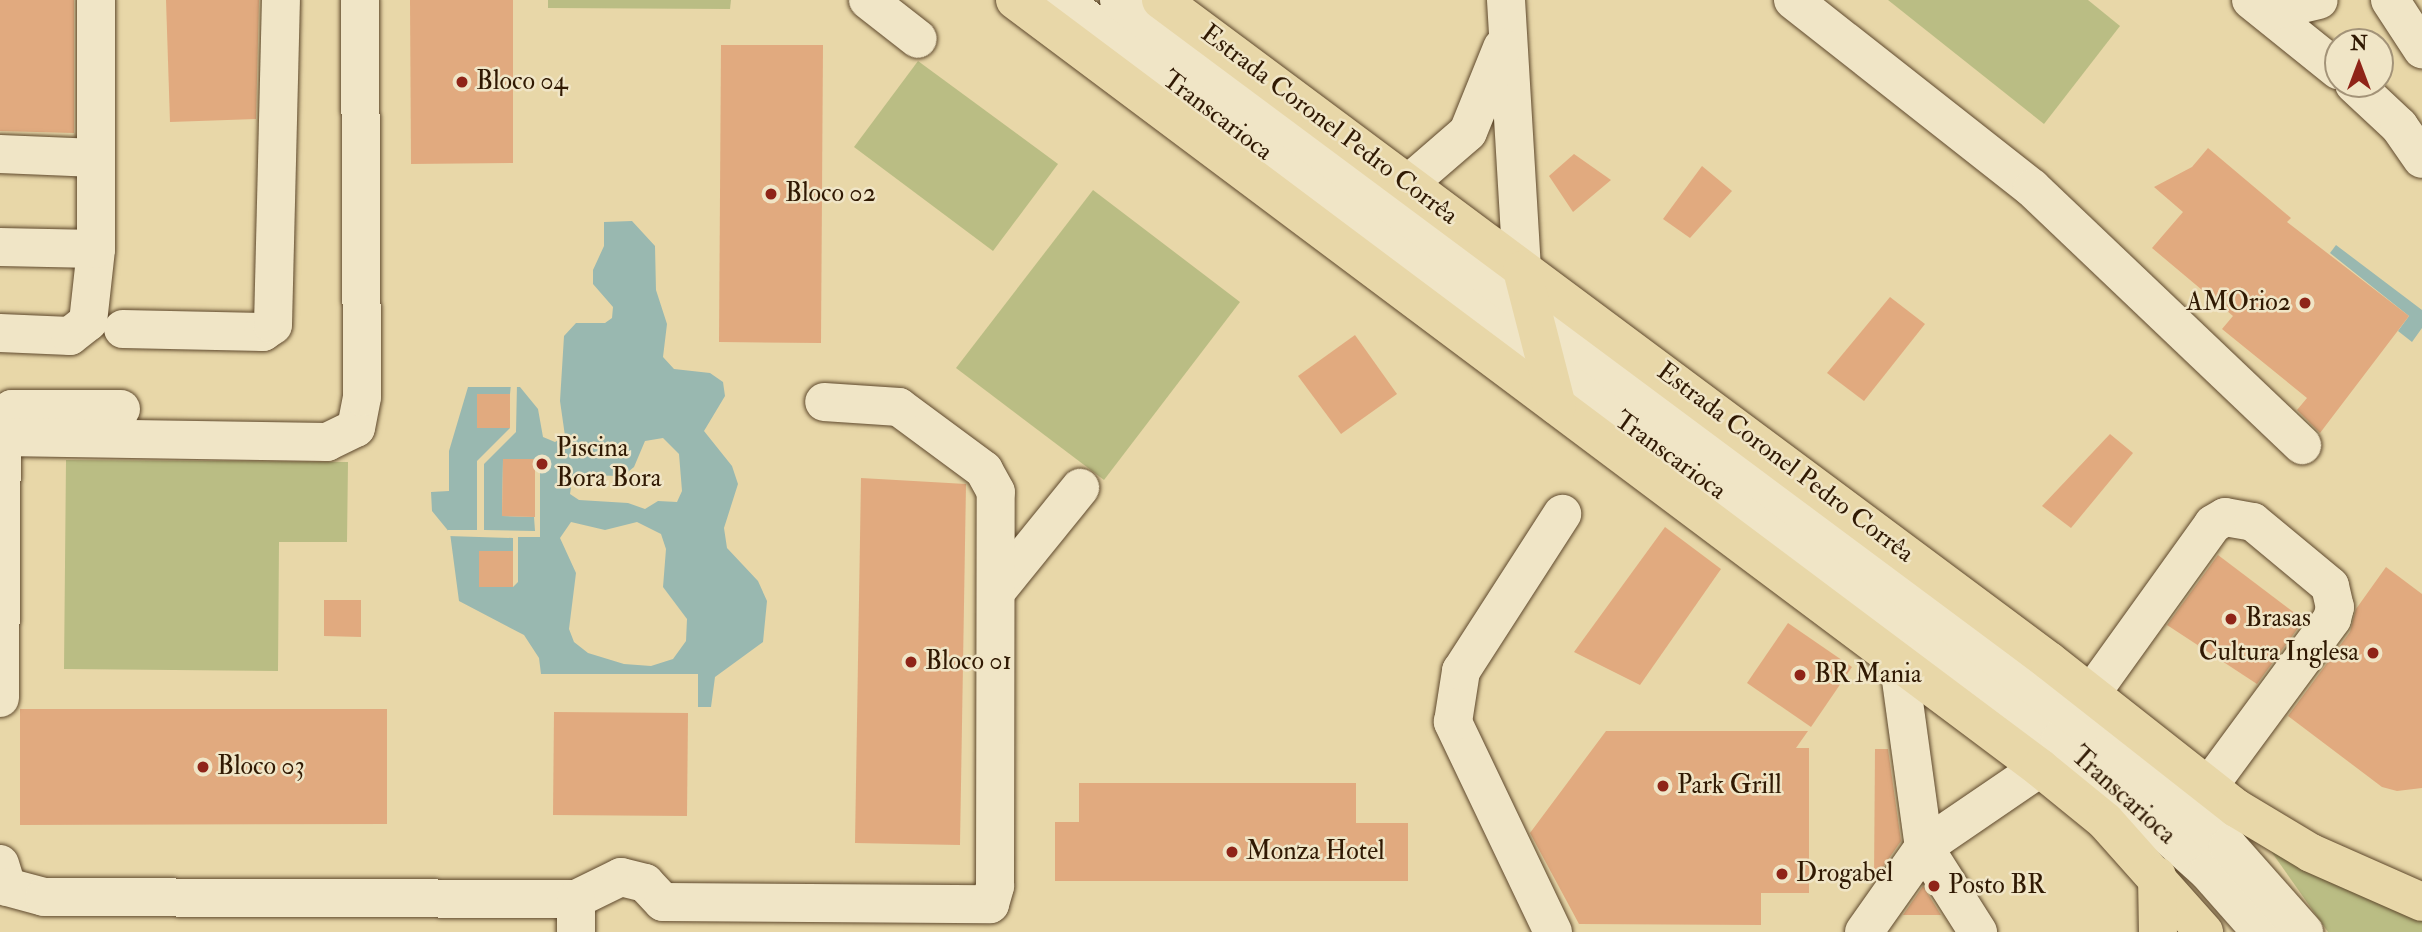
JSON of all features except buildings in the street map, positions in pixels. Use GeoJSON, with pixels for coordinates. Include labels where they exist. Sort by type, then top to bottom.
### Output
{"type":"FeatureCollection","features":[{"type":"Feature","properties":{"kind":"main road"},"geometry":{"type":"LineString","coordinates":[[1015,0],[1898,658],[2040,768],[2105,821],[2157,876],[2204,932]]}},
{"type":"Feature","properties":{"kind":"main road","name":"Estrada Coronel Pedro Corrêa"},"geometry":{"type":"LineString","coordinates":[[1161,0],[1408,184],[1525,287],[2091,694],[2208,787],[2268,830],[2422,902]]}},
{"type":"Feature","properties":{"kind":"main road"},"geometry":{"type":"LineString","coordinates":[[1525,287],[1542,363],[1557,406]]}},
{"type":"Feature","properties":{"kind":"main road"},"geometry":{"type":"LineString","coordinates":[[2157,876],[2158,932]]}},
{"type":"Feature","properties":{"kind":"street"},"geometry":{"type":"LineString","coordinates":[[0,333],[81,332],[93,305],[96,249],[96,0]]}},
{"type":"Feature","properties":{"kind":"street"},"geometry":{"type":"LineString","coordinates":[[123,329],[263,332],[273,325],[281,0]]}},
{"type":"Feature","properties":{"kind":"street"},"geometry":{"type":"LineString","coordinates":[[2,437],[327,442],[356,428],[362,397],[360,0]]}},
{"type":"Feature","properties":{"kind":"street"},"geometry":{"type":"LineString","coordinates":[[868,0],[918,39]]}},
{"type":"Feature","properties":{"kind":"street","name":"Transcarioca"},"geometry":{"type":"LineString","coordinates":[[1062,0],[1542,363],[2060,739],[2208,872],[2260,932]]}},
{"type":"Feature","properties":{"kind":"street","name":"Transcarioca"},"geometry":{"type":"LineString","coordinates":[[1119,0],[1525,287],[2114,746],[2228,846],[2304,932]]}},
{"type":"Feature","properties":{"kind":"street"},"geometry":{"type":"LineString","coordinates":[[1793,0],[2032,188],[2302,445]]}},
{"type":"Feature","properties":{"kind":"street"},"geometry":{"type":"LineString","coordinates":[[2262,4],[2319,0]]}},
{"type":"Feature","properties":{"kind":"street"},"geometry":{"type":"LineString","coordinates":[[2390,0],[2422,49]]}},
{"type":"Feature","properties":{"kind":"street"},"geometry":{"type":"LineString","coordinates":[[2262,4],[2324,59]]}},
{"type":"Feature","properties":{"kind":"street"},"geometry":{"type":"LineString","coordinates":[[1506,18],[1525,287]]}},
{"type":"Feature","properties":{"kind":"street"},"geometry":{"type":"LineString","coordinates":[[1408,184],[1468,132],[1506,18]]}},
{"type":"Feature","properties":{"kind":"street"},"geometry":{"type":"LineString","coordinates":[[2369,98],[2399,125],[2422,159]]}},
{"type":"Feature","properties":{"kind":"street"},"geometry":{"type":"LineString","coordinates":[[0,154],[96,159]]}},
{"type":"Feature","properties":{"kind":"street"},"geometry":{"type":"LineString","coordinates":[[0,247],[96,249]]}},
{"type":"Feature","properties":{"kind":"street"},"geometry":{"type":"LineString","coordinates":[[0,864],[7,887],[44,897],[576,916],[621,877],[645,883],[663,917],[990,904],[995,886],[998,505],[984,470],[899,407],[824,402]]}},
{"type":"Feature","properties":{"kind":"street"},"geometry":{"type":"LineString","coordinates":[[0,698],[4,415],[12,409],[121,409]]}},
{"type":"Feature","properties":{"kind":"street"},"geometry":{"type":"LineString","coordinates":[[999,588],[1080,488]]}},
{"type":"Feature","properties":{"kind":"street"},"geometry":{"type":"LineString","coordinates":[[1553,932],[1453,722],[1461,671],[1562,514]]}},
{"type":"Feature","properties":{"kind":"street"},"geometry":{"type":"LineString","coordinates":[[2091,694],[2213,524],[2225,517],[2253,522],[2330,586],[2334,607],[2332,619],[2208,787]]}},
{"type":"Feature","properties":{"kind":"street"},"geometry":{"type":"LineString","coordinates":[[1898,658],[1924,847],[1978,932]]}},
{"type":"Feature","properties":{"kind":"street"},"geometry":{"type":"LineString","coordinates":[[1864,932],[1924,847],[2040,768]]}},
{"type":"Feature","properties":{"kind":"green space"},"geometry":{"type":"Polygon","coordinates":[[[548,0],[731,0],[730,9],[548,8],[548,0]]]}},
{"type":"Feature","properties":{"kind":"green space"},"geometry":{"type":"Polygon","coordinates":[[[1888,0],[2088,0],[2120,26],[2044,124],[1888,0]]]}},
{"type":"Feature","properties":{"kind":"green space"},"geometry":{"type":"Polygon","coordinates":[[[918,61],[1058,164],[993,251],[854,147],[918,61]]]}},
{"type":"Feature","properties":{"kind":"green space"},"geometry":{"type":"Polygon","coordinates":[[[1093,190],[1240,302],[1104,480],[956,368],[1093,190]]]}},
{"type":"Feature","properties":{"kind":"green space"},"geometry":{"type":"Polygon","coordinates":[[[66,460],[348,462],[347,542],[279,542],[278,671],[64,669],[66,460]]]}},
{"type":"Feature","properties":{"kind":"green space"},"geometry":{"type":"Polygon","coordinates":[[[2261,837],[2422,921],[2422,932],[2328,932],[2261,837]]]}},
{"type":"Feature","properties":{"kind":"water","name":"Piscina Bora Bora"},"geometry":{"type":"Polygon","coordinates":[[[632,221],[655,246],[656,290],[667,324],[663,357],[674,369],[710,373],[723,382],[725,396],[704,431],[732,466],[738,484],[724,528],[727,548],[758,581],[767,601],[763,642],[715,677],[711,707],[698,707],[698,674],[541,674],[539,658],[524,635],[459,601],[450,533],[432,511],[431,492],[449,491],[449,451],[468,387],[520,387],[538,409],[543,437],[555,442],[565,436],[560,401],[564,336],[576,323],[605,323],[612,318],[613,307],[593,284],[593,270],[604,246],[604,222],[632,221]],[[663,438],[645,441],[634,467],[623,476],[573,475],[570,494],[579,500],[628,503],[645,509],[658,501],[677,502],[682,491],[679,454],[663,438]],[[571,522],[560,538],[576,573],[569,629],[574,642],[588,653],[624,664],[651,666],[673,659],[686,641],[687,619],[663,587],[666,549],[661,534],[637,522],[605,530],[571,522]]]}},
{"type":"Feature","properties":{"kind":"water"},"geometry":{"type":"Polygon","coordinates":[[[2336,245],[2422,310],[2422,328],[2412,342],[2398,331],[2409,316],[2330,253],[2336,245]]]}},
{"type":"Feature","properties":{"kind":"pier"},"geometry":{"type":"Polygon","coordinates":[[[511,384],[517,384],[516,432],[484,464],[484,530],[535,531],[534,517],[502,516],[503,459],[535,459],[540,462],[540,537],[518,537],[518,582],[513,587],[479,587],[479,551],[513,551],[513,538],[448,536],[448,530],[477,530],[477,461],[510,428],[477,428],[477,394],[510,394],[511,384]]]}},
{"type":"Feature","properties":{"kind":"place","name":"Bloco 04"},"geometry":{"type":"Point","coordinates":[462,82]}},
{"type":"Feature","properties":{"kind":"place","name":"Bloco 02"},"geometry":{"type":"Point","coordinates":[771,194]}},
{"type":"Feature","properties":{"kind":"place","name":"AMOrio2"},"geometry":{"type":"Point","coordinates":[2305,303]}},
{"type":"Feature","properties":{"kind":"place","name":"Piscina Bora Bora"},"geometry":{"type":"Point","coordinates":[542,464]}},
{"type":"Feature","properties":{"kind":"place","name":"Brasas"},"geometry":{"type":"Point","coordinates":[2231,619]}},
{"type":"Feature","properties":{"kind":"place","name":"Cultura Inglesa"},"geometry":{"type":"Point","coordinates":[2373,653]}},
{"type":"Feature","properties":{"kind":"place","name":"Bloco 01"},"geometry":{"type":"Point","coordinates":[911,662]}},
{"type":"Feature","properties":{"kind":"place","name":"BR Mania"},"geometry":{"type":"Point","coordinates":[1800,675]}},
{"type":"Feature","properties":{"kind":"place","name":"Bloco 03"},"geometry":{"type":"Point","coordinates":[203,767]}},
{"type":"Feature","properties":{"kind":"place","name":"Park Grill"},"geometry":{"type":"Point","coordinates":[1663,786]}},
{"type":"Feature","properties":{"kind":"place","name":"Monza Hotel"},"geometry":{"type":"Point","coordinates":[1232,852]}},
{"type":"Feature","properties":{"kind":"place","name":"Drogabel"},"geometry":{"type":"Point","coordinates":[1782,874]}},
{"type":"Feature","properties":{"kind":"place","name":"Posto BR"},"geometry":{"type":"Point","coordinates":[1934,886]}}]}
